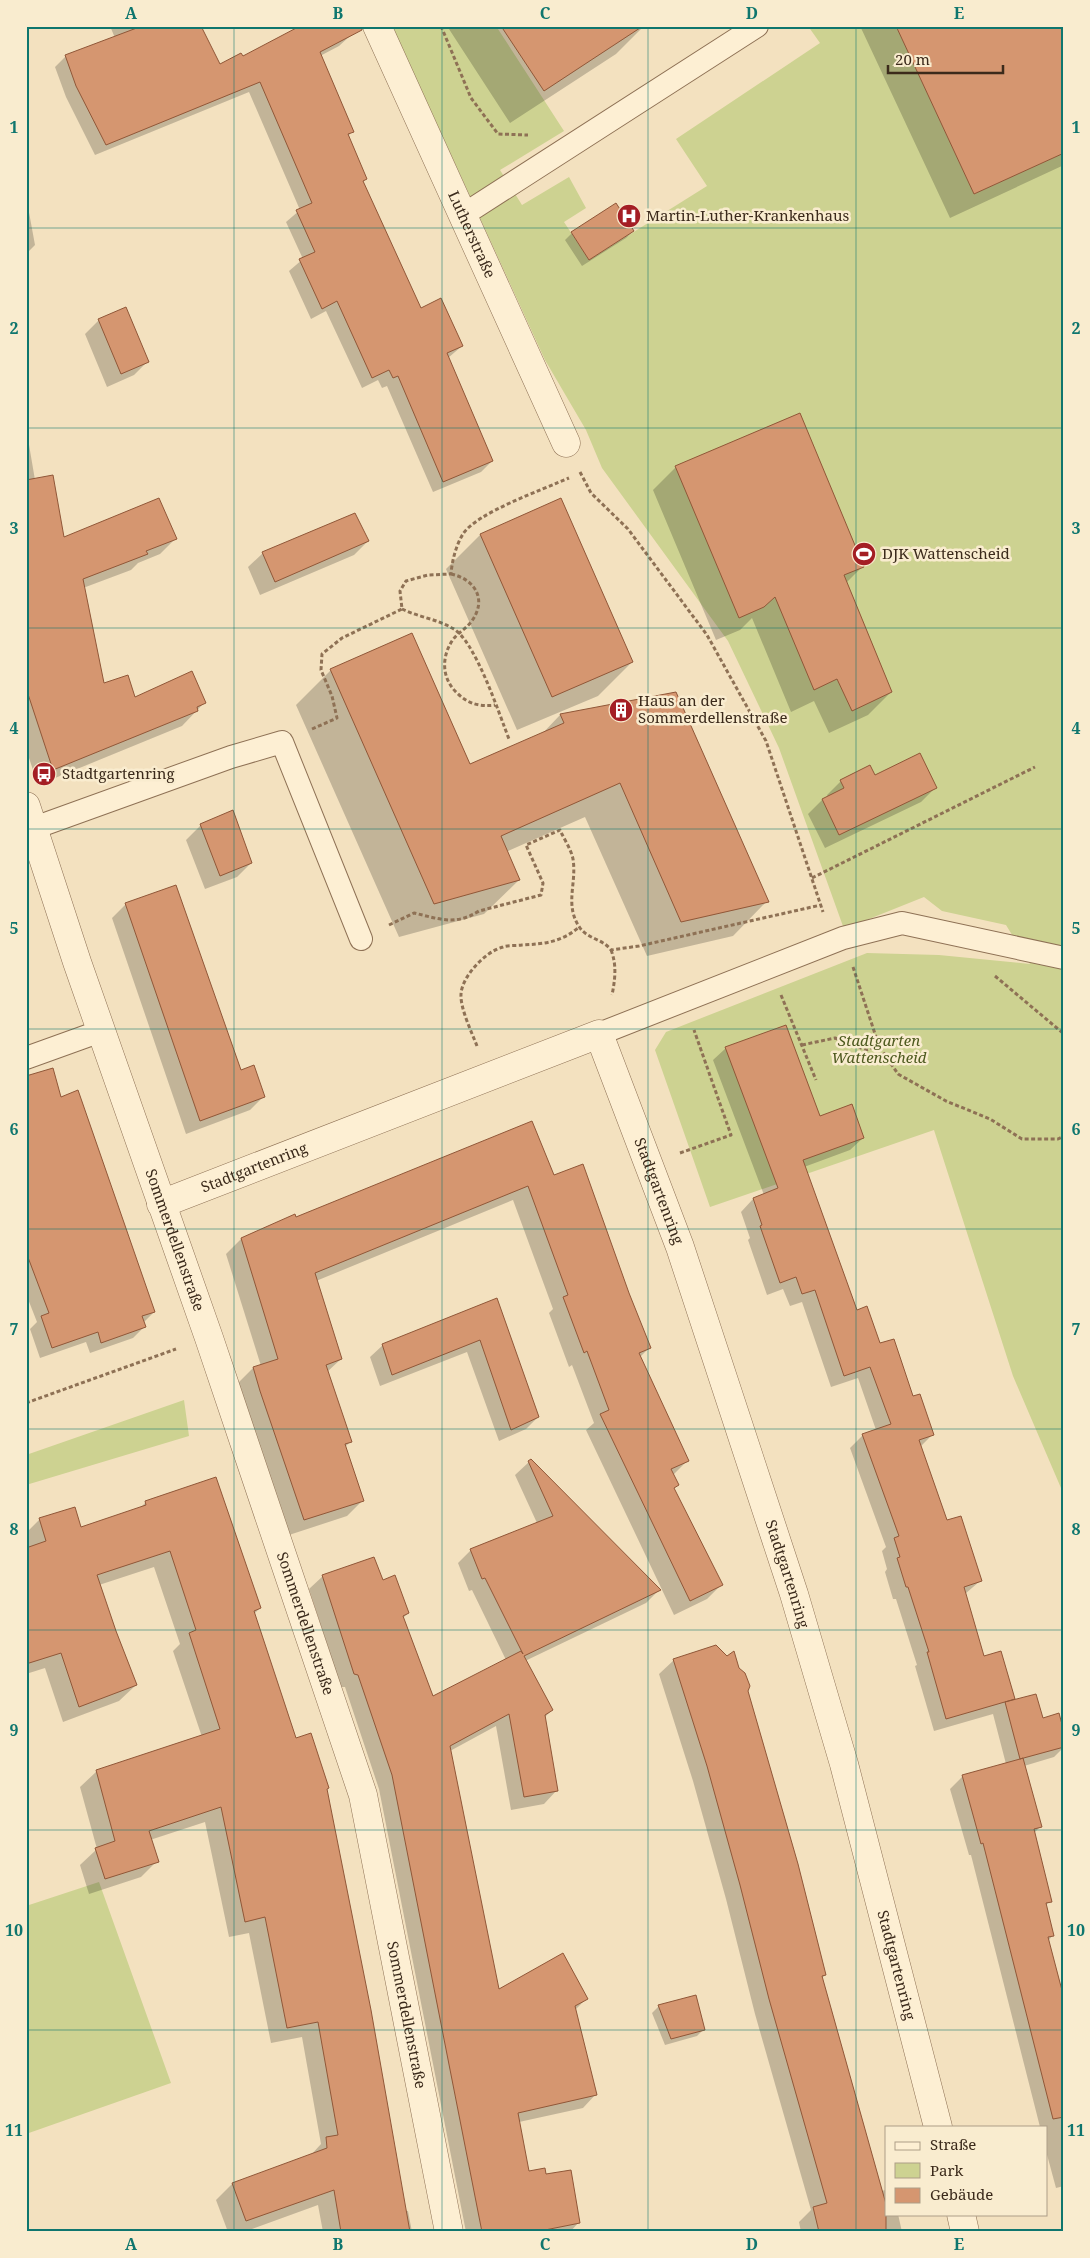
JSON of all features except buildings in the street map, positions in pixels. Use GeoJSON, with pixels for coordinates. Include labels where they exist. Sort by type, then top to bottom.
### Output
{"type":"FeatureCollection","features":[{"type":"Feature","properties":{"kind":"street","name":"Lutherstraße"},"geometry":{"type":"LineString","coordinates":[[377,26],[566,442]]}},
{"type":"Feature","properties":{"kind":"street","name":"Sommerdellenstraße"},"geometry":{"type":"LineString","coordinates":[[30,817],[101,1031],[209,1338],[363,1795],[449,2232]]}},
{"type":"Feature","properties":{"kind":"street","name":"Stadtgartenring"},"geometry":{"type":"LineString","coordinates":[[161,1204],[599,1034],[680,1247],[796,1603],[847,1773],[938,2126]]}},
{"type":"Feature","properties":{"kind":"street"},"geometry":{"type":"LineString","coordinates":[[961,2216],[965,2232]]}},
{"type":"Feature","properties":{"kind":"lane"},"geometry":{"type":"LineString","coordinates":[[463,215],[757,26]]}},
{"type":"Feature","properties":{"kind":"lane"},"geometry":{"type":"LineString","coordinates":[[30,817],[282,742],[361,939]]}},
{"type":"Feature","properties":{"kind":"lane","name":"Stadtgartenring"},"geometry":{"type":"LineString","coordinates":[[599,1034],[838,940],[902,924],[1064,958]]}},
{"type":"Feature","properties":{"kind":"lane"},"geometry":{"type":"LineString","coordinates":[[26,1058],[101,1031]]}},
{"type":"Feature","properties":{"kind":"path"},"geometry":{"type":"LineString","coordinates":[[441,26],[471,98],[498,134],[581,139]]}},
{"type":"Feature","properties":{"kind":"path"},"geometry":{"type":"LineString","coordinates":[[566,442],[591,493],[628,529],[708,635],[766,741],[821,905],[838,940],[879,1046],[898,1074],[946,1101],[990,1119],[1022,1139],[1058,1139],[1064,1136]]}},
{"type":"Feature","properties":{"kind":"path"},"geometry":{"type":"LineString","coordinates":[[451,574],[451,562],[463,532],[482,516],[581,474]]}},
{"type":"Feature","properties":{"kind":"path"},"geometry":{"type":"LineString","coordinates":[[402,609],[400,591],[406,581],[428,574],[451,574],[471,582],[478,592],[478,606],[472,621],[452,640],[445,660],[446,679],[464,700],[482,706],[495,705]]}},
{"type":"Feature","properties":{"kind":"path"},"geometry":{"type":"LineString","coordinates":[[402,609],[416,616],[452,628],[460,633],[473,652],[509,739]]}},
{"type":"Feature","properties":{"kind":"path"},"geometry":{"type":"LineString","coordinates":[[282,742],[337,718],[332,696],[320,670],[322,654],[342,638],[402,609]]}},
{"type":"Feature","properties":{"kind":"path"},"geometry":{"type":"LineString","coordinates":[[812,878],[1035,768]]}},
{"type":"Feature","properties":{"kind":"path"},"geometry":{"type":"LineString","coordinates":[[361,939],[414,913],[444,922],[541,895],[543,883],[526,845],[560,830],[572,857],[575,879],[570,905],[579,927],[589,936],[608,945],[614,959],[615,980]]}},
{"type":"Feature","properties":{"kind":"path"},"geometry":{"type":"LineString","coordinates":[[611,950],[639,946],[821,905]]}},
{"type":"Feature","properties":{"kind":"path"},"geometry":{"type":"LineString","coordinates":[[489,1076],[465,1014],[461,993],[472,968],[487,954],[503,947],[557,942],[569,936],[579,927]]}},
{"type":"Feature","properties":{"kind":"path"},"geometry":{"type":"LineString","coordinates":[[971,938],[990,972],[1064,1034]]}},
{"type":"Feature","properties":{"kind":"path"},"geometry":{"type":"LineString","coordinates":[[770,966],[816,1080]]}},
{"type":"Feature","properties":{"kind":"path"},"geometry":{"type":"LineString","coordinates":[[648,1165],[732,1135],[684,1001]]}},
{"type":"Feature","properties":{"kind":"path"},"geometry":{"type":"LineString","coordinates":[[802,1045],[835,1038],[866,1050],[879,1046]]}},
{"type":"Feature","properties":{"kind":"path"},"geometry":{"type":"LineString","coordinates":[[26,1403],[209,1338]]}},
{"type":"Feature","properties":{"kind":"green space","name":"Stadtgarten Wattenscheid"},"geometry":{"type":"Polygon","coordinates":[[[392,26],[496,26],[564,131],[500,170],[522,205],[569,177],[586,208],[564,222],[589,260],[707,186],[676,139],[820,43],[808,26],[896,26],[974,194],[1064,153],[1064,1495],[1013,1376],[934,1130],[710,1207],[655,1050],[666,1032],[867,953],[939,955],[1030,964],[1006,925],[942,911],[924,897],[844,929],[779,748],[728,641],[602,468],[586,430],[545,360],[392,26]]]}},
{"type":"Feature","properties":{"kind":"green space"},"geometry":{"type":"Polygon","coordinates":[[[184,1400],[189,1436],[26,1485],[26,1455],[184,1400]]]}},
{"type":"Feature","properties":{"kind":"green space"},"geometry":{"type":"Polygon","coordinates":[[[99,1882],[171,2083],[26,2134],[26,1906],[99,1882]]]}},
{"type":"Feature","properties":{"kind":"place","name":"Martin-Luther-Krankenhaus"},"geometry":{"type":"Point","coordinates":[629,216]}},
{"type":"Feature","properties":{"kind":"place","name":"DJK Wattenscheid"},"geometry":{"type":"Point","coordinates":[864,554]}},
{"type":"Feature","properties":{"kind":"place","name":"Haus an der Sommerdellenstraße"},"geometry":{"type":"Point","coordinates":[621,710]}},
{"type":"Feature","properties":{"kind":"place","name":"Stadtgartenring"},"geometry":{"type":"Point","coordinates":[44,774]}}]}
